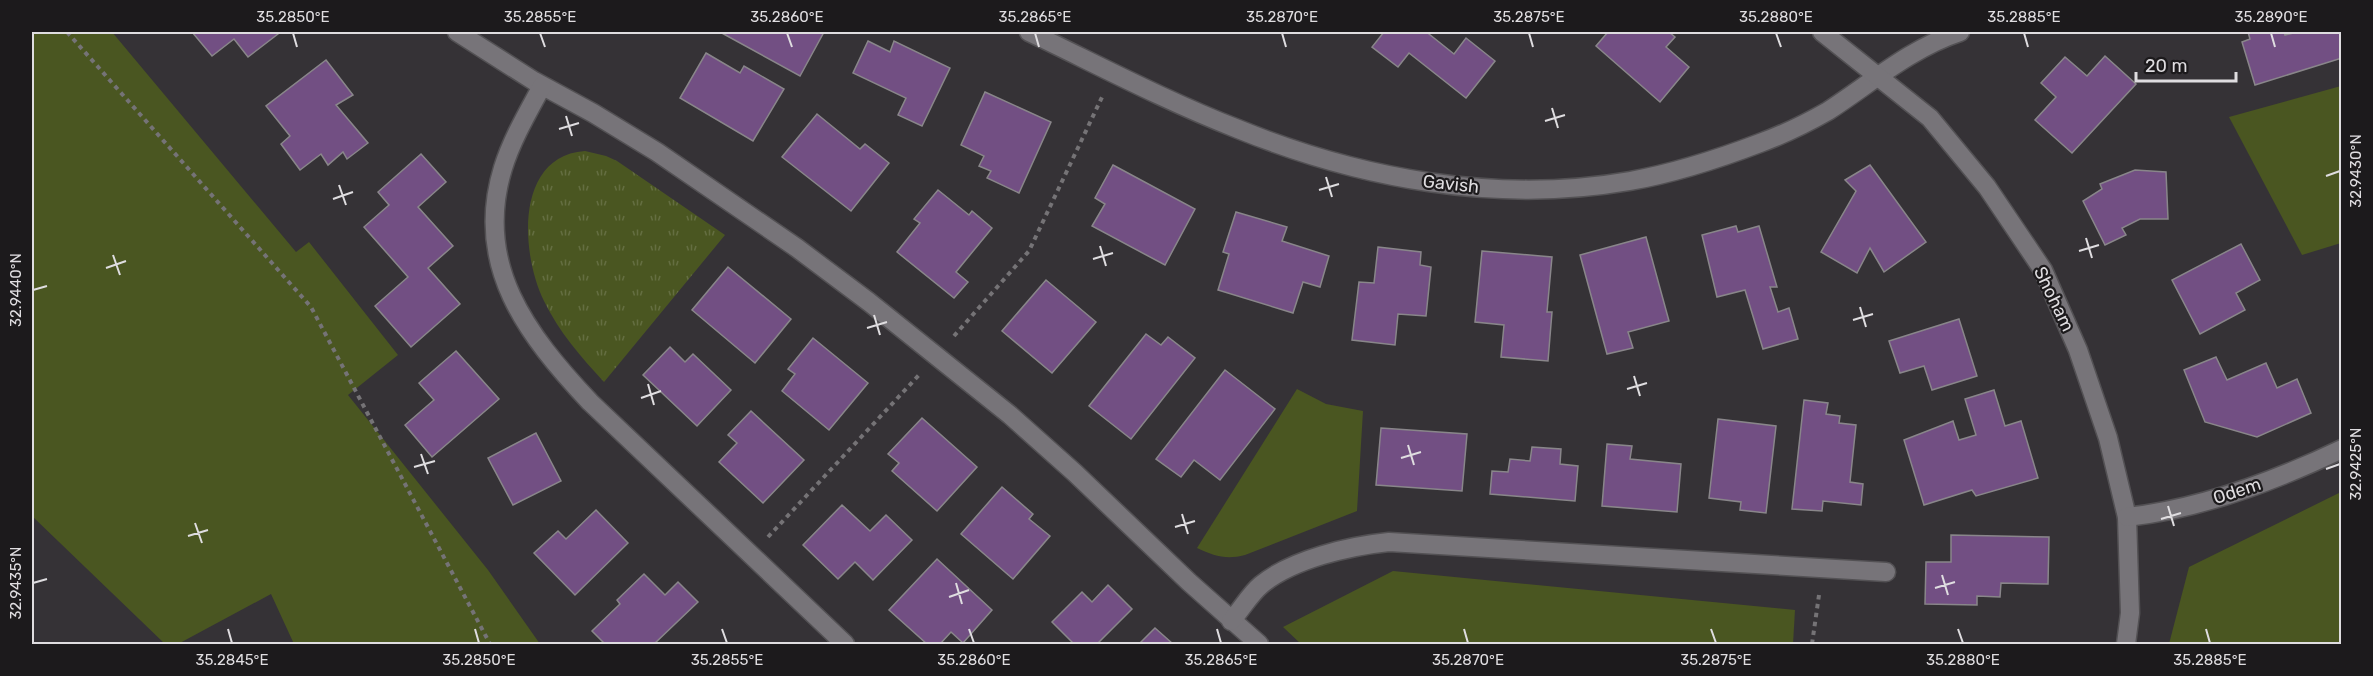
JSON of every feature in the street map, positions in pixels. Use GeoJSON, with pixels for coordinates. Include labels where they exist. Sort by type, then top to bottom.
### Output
{"type":"FeatureCollection","features":[{"type":"Feature","properties":{"kind":"street"},"geometry":{"type":"LineString","coordinates":[[457,32],[542,86],[611,124],[725,197],[797,248],[937,356],[1075,473],[1259,645]]}},
{"type":"Feature","properties":{"kind":"street","name":"Gavish"},"geometry":{"type":"LineString","coordinates":[[1029,32],[1238,129],[1323,159],[1404,179],[1483,188],[1558,189],[1630,181],[1709,161],[1763,142],[1825,112],[1924,46],[1960,32]]}},
{"type":"Feature","properties":{"kind":"street","name":"Shoham"},"geometry":{"type":"LineString","coordinates":[[1822,32],[1930,118],[1987,187],[2043,270],[2078,350],[2108,438],[2127,517],[2130,613],[2126,645]]}},
{"type":"Feature","properties":{"kind":"street"},"geometry":{"type":"LineString","coordinates":[[542,86],[503,166],[496,195],[494,227],[498,259],[509,292],[527,328],[561,372],[590,402],[845,645]]}},
{"type":"Feature","properties":{"kind":"street","name":"Odem"},"geometry":{"type":"LineString","coordinates":[[2127,517],[2157,514],[2224,495],[2284,474],[2342,449]]}},
{"type":"Feature","properties":{"kind":"street"},"geometry":{"type":"LineString","coordinates":[[1231,621],[1261,585],[1282,573],[1324,554],[1378,543],[1411,542],[1886,572]]}},
{"type":"Feature","properties":{"kind":"path"},"geometry":{"type":"LineString","coordinates":[[67,32],[311,307],[490,645]]}},
{"type":"Feature","properties":{"kind":"path"},"geometry":{"type":"LineString","coordinates":[[751,555],[937,356],[1029,250],[1113,72]]}},
{"type":"Feature","properties":{"kind":"path"},"geometry":{"type":"LineString","coordinates":[[1812,645],[1822,568]]}},
{"type":"Feature","properties":{"kind":"green space"},"geometry":{"type":"Polygon","coordinates":[[[32,32],[112,32],[296,252],[309,242],[398,355],[348,395],[488,570],[540,644],[294,644],[271,594],[178,644],[165,644],[32,516],[32,32]]]}},
{"type":"Feature","properties":{"kind":"green space"},"geometry":{"type":"Polygon","coordinates":[[[2341,86],[2341,243],[2302,255],[2229,117],[2341,86]]]}},
{"type":"Feature","properties":{"kind":"green space"},"geometry":{"type":"Polygon","coordinates":[[[585,151],[617,161],[725,235],[604,382],[564,334],[544,301],[536,282],[528,235],[529,211],[535,189],[545,170],[562,157],[585,151]]]}},
{"type":"Feature","properties":{"kind":"green space"},"geometry":{"type":"Polygon","coordinates":[[[1297,389],[1326,404],[1363,411],[1357,511],[1245,555],[1220,556],[1197,548],[1297,389]]]}},
{"type":"Feature","properties":{"kind":"green space"},"geometry":{"type":"Polygon","coordinates":[[[2341,492],[2341,644],[2169,644],[2189,567],[2341,492]]]}},
{"type":"Feature","properties":{"kind":"green space"},"geometry":{"type":"Polygon","coordinates":[[[1393,571],[1795,610],[1793,644],[1301,644],[1283,627],[1393,571]]]}},
{"type":"Feature","properties":{"kind":"building"},"geometry":{"type":"Polygon","coordinates":[[[192,32],[276,32],[278,34],[248,57],[234,39],[212,56],[192,32]]]}},
{"type":"Feature","properties":{"kind":"building"},"geometry":{"type":"Polygon","coordinates":[[[720,32],[824,32],[800,76],[720,32]]]}},
{"type":"Feature","properties":{"kind":"building"},"geometry":{"type":"Polygon","coordinates":[[[1384,32],[1431,32],[1429,34],[1454,54],[1466,38],[1495,61],[1466,98],[1409,53],[1398,67],[1372,47],[1384,32]]]}},
{"type":"Feature","properties":{"kind":"building"},"geometry":{"type":"Polygon","coordinates":[[[1608,32],[1669,32],[1675,37],[1666,47],[1689,67],[1660,102],[1596,46],[1608,32]]]}},
{"type":"Feature","properties":{"kind":"building"},"geometry":{"type":"Polygon","coordinates":[[[2248,32],[2284,32],[2285,35],[2298,32],[2340,32],[2342,58],[2255,85],[2242,42],[2250,39],[2248,32]]]}},
{"type":"Feature","properties":{"kind":"building"},"geometry":{"type":"Polygon","coordinates":[[[868,41],[890,52],[894,41],[950,68],[922,126],[898,115],[906,98],[853,73],[868,41]]]}},
{"type":"Feature","properties":{"kind":"building"},"geometry":{"type":"Polygon","coordinates":[[[706,53],[740,73],[744,66],[784,89],[753,141],[680,98],[706,53]]]}},
{"type":"Feature","properties":{"kind":"building"},"geometry":{"type":"Polygon","coordinates":[[[2105,56],[2136,84],[2072,153],[2035,120],[2056,97],[2041,83],[2065,57],[2087,76],[2105,56]]]}},
{"type":"Feature","properties":{"kind":"building"},"geometry":{"type":"Polygon","coordinates":[[[326,60],[353,95],[336,105],[368,143],[347,159],[343,152],[328,165],[321,154],[300,170],[281,144],[290,136],[266,106],[326,60]]]}},
{"type":"Feature","properties":{"kind":"building"},"geometry":{"type":"Polygon","coordinates":[[[985,92],[1051,122],[1019,193],[987,178],[991,171],[979,166],[984,156],[961,145],[985,92]]]}},
{"type":"Feature","properties":{"kind":"building"},"geometry":{"type":"Polygon","coordinates":[[[817,114],[860,149],[865,144],[889,163],[851,211],[782,157],[817,114]]]}},
{"type":"Feature","properties":{"kind":"building"},"geometry":{"type":"Polygon","coordinates":[[[421,154],[446,182],[418,207],[453,246],[428,268],[460,304],[411,347],[375,306],[408,277],[364,227],[389,205],[378,192],[421,154]]]}},
{"type":"Feature","properties":{"kind":"building"},"geometry":{"type":"Polygon","coordinates":[[[1113,165],[1195,209],[1165,265],[1092,226],[1105,204],[1095,198],[1113,165]]]}},
{"type":"Feature","properties":{"kind":"building"},"geometry":{"type":"Polygon","coordinates":[[[1870,165],[1926,242],[1884,272],[1870,248],[1857,273],[1821,252],[1856,191],[1845,180],[1870,165]]]}},
{"type":"Feature","properties":{"kind":"building"},"geometry":{"type":"Polygon","coordinates":[[[2135,170],[2166,172],[2168,219],[2140,219],[2122,228],[2126,235],[2105,245],[2083,201],[2102,189],[2100,184],[2135,170]]]}},
{"type":"Feature","properties":{"kind":"building"},"geometry":{"type":"Polygon","coordinates":[[[938,190],[969,215],[972,211],[992,228],[956,272],[968,282],[954,298],[897,252],[920,223],[914,219],[938,190]]]}},
{"type":"Feature","properties":{"kind":"building"},"geometry":{"type":"Polygon","coordinates":[[[1236,212],[1287,227],[1282,241],[1329,256],[1320,287],[1303,282],[1293,313],[1218,290],[1229,254],[1223,252],[1236,212]]]}},
{"type":"Feature","properties":{"kind":"building"},"geometry":{"type":"Polygon","coordinates":[[[1736,226],[1738,232],[1759,226],[1777,287],[1770,287],[1778,312],[1789,308],[1798,339],[1763,349],[1745,290],[1717,297],[1702,235],[1736,226]]]}},
{"type":"Feature","properties":{"kind":"building"},"geometry":{"type":"Polygon","coordinates":[[[1646,237],[1669,321],[1628,332],[1633,348],[1607,354],[1580,255],[1646,237]]]}},
{"type":"Feature","properties":{"kind":"building"},"geometry":{"type":"Polygon","coordinates":[[[2241,244],[2260,280],[2236,293],[2245,310],[2200,334],[2172,280],[2241,244]]]}},
{"type":"Feature","properties":{"kind":"building"},"geometry":{"type":"Polygon","coordinates":[[[1378,247],[1421,252],[1420,265],[1431,267],[1426,316],[1398,314],[1395,345],[1352,340],[1359,282],[1374,283],[1378,247]]]}},
{"type":"Feature","properties":{"kind":"building"},"geometry":{"type":"Polygon","coordinates":[[[1482,251],[1552,257],[1547,312],[1552,312],[1548,361],[1501,357],[1504,325],[1475,322],[1482,251]]]}},
{"type":"Feature","properties":{"kind":"building"},"geometry":{"type":"Polygon","coordinates":[[[728,267],[791,319],[755,363],[692,310],[728,267]]]}},
{"type":"Feature","properties":{"kind":"building"},"geometry":{"type":"Polygon","coordinates":[[[1046,280],[1096,322],[1052,373],[1002,331],[1046,280]]]}},
{"type":"Feature","properties":{"kind":"building"},"geometry":{"type":"Polygon","coordinates":[[[1959,319],[1977,376],[1932,390],[1924,366],[1900,373],[1889,341],[1959,319]]]}},
{"type":"Feature","properties":{"kind":"building"},"geometry":{"type":"Polygon","coordinates":[[[1146,334],[1161,345],[1168,337],[1195,358],[1131,439],[1089,406],[1146,334]]]}},
{"type":"Feature","properties":{"kind":"building"},"geometry":{"type":"Polygon","coordinates":[[[813,338],[868,383],[829,430],[782,391],[795,374],[788,369],[813,338]]]}},
{"type":"Feature","properties":{"kind":"building"},"geometry":{"type":"Polygon","coordinates":[[[670,347],[685,362],[693,354],[731,390],[697,426],[643,375],[670,347]]]}},
{"type":"Feature","properties":{"kind":"building"},"geometry":{"type":"Polygon","coordinates":[[[456,351],[499,399],[432,457],[405,425],[434,400],[419,383],[456,351]]]}},
{"type":"Feature","properties":{"kind":"building"},"geometry":{"type":"Polygon","coordinates":[[[2216,357],[2227,380],[2266,363],[2277,388],[2297,379],[2311,413],[2257,437],[2205,422],[2184,370],[2216,357]]]}},
{"type":"Feature","properties":{"kind":"building"},"geometry":{"type":"Polygon","coordinates":[[[1225,370],[1275,409],[1220,480],[1194,460],[1181,477],[1156,459],[1225,370]]]}},
{"type":"Feature","properties":{"kind":"building"},"geometry":{"type":"Polygon","coordinates":[[[1994,390],[2005,426],[2021,421],[2038,478],[1976,496],[1972,490],[1924,505],[1904,440],[1953,421],[1959,440],[1976,435],[1965,399],[1994,390]]]}},
{"type":"Feature","properties":{"kind":"building"},"geometry":{"type":"Polygon","coordinates":[[[1804,400],[1828,403],[1826,414],[1840,416],[1839,423],[1856,425],[1850,482],[1863,484],[1861,505],[1823,501],[1822,511],[1792,509],[1804,400]]]}},
{"type":"Feature","properties":{"kind":"building"},"geometry":{"type":"Polygon","coordinates":[[[751,411],[804,460],[763,503],[719,462],[737,443],[728,435],[751,411]]]}},
{"type":"Feature","properties":{"kind":"building"},"geometry":{"type":"Polygon","coordinates":[[[922,418],[977,467],[937,511],[892,471],[899,463],[888,454],[922,418]]]}},
{"type":"Feature","properties":{"kind":"building"},"geometry":{"type":"Polygon","coordinates":[[[1718,419],[1776,426],[1766,513],[1740,510],[1741,502],[1709,498],[1718,419]]]}},
{"type":"Feature","properties":{"kind":"building"},"geometry":{"type":"Polygon","coordinates":[[[1381,428],[1467,434],[1462,491],[1376,485],[1381,428]]]}},
{"type":"Feature","properties":{"kind":"building"},"geometry":{"type":"Polygon","coordinates":[[[536,433],[561,481],[513,505],[488,458],[536,433]]]}},
{"type":"Feature","properties":{"kind":"building"},"geometry":{"type":"Polygon","coordinates":[[[1607,444],[1632,446],[1630,459],[1681,464],[1677,512],[1602,506],[1607,444]]]}},
{"type":"Feature","properties":{"kind":"building"},"geometry":{"type":"Polygon","coordinates":[[[1532,447],[1561,449],[1560,464],[1578,466],[1575,501],[1490,494],[1492,471],[1508,472],[1510,459],[1530,461],[1532,447]]]}},
{"type":"Feature","properties":{"kind":"building"},"geometry":{"type":"Polygon","coordinates":[[[1002,487],[1033,514],[1029,519],[1050,536],[1013,579],[961,534],[1002,487]]]}},
{"type":"Feature","properties":{"kind":"building"},"geometry":{"type":"Polygon","coordinates":[[[842,505],[870,531],[886,515],[912,540],[873,580],[855,562],[838,579],[803,545],[842,505]]]}},
{"type":"Feature","properties":{"kind":"building"},"geometry":{"type":"Polygon","coordinates":[[[596,510],[628,543],[575,595],[534,553],[558,531],[566,539],[596,510]]]}},
{"type":"Feature","properties":{"kind":"building"},"geometry":{"type":"Polygon","coordinates":[[[1951,535],[2049,537],[2048,584],[2001,583],[2000,597],[1977,596],[1977,605],[1925,604],[1926,562],[1951,562],[1951,535]]]}},
{"type":"Feature","properties":{"kind":"building"},"geometry":{"type":"Polygon","coordinates":[[[937,559],[992,610],[963,643],[951,632],[940,644],[927,644],[889,610],[937,559]]]}},
{"type":"Feature","properties":{"kind":"building"},"geometry":{"type":"Polygon","coordinates":[[[644,574],[665,595],[678,582],[698,602],[654,644],[605,644],[592,631],[620,604],[617,600],[644,574]]]}},
{"type":"Feature","properties":{"kind":"building"},"geometry":{"type":"Polygon","coordinates":[[[1108,585],[1132,609],[1097,644],[1074,644],[1052,622],[1082,592],[1092,602],[1108,585]]]}},
{"type":"Feature","properties":{"kind":"building"},"geometry":{"type":"Polygon","coordinates":[[[1155,628],[1173,644],[1139,644],[1155,628]]]}}]}
